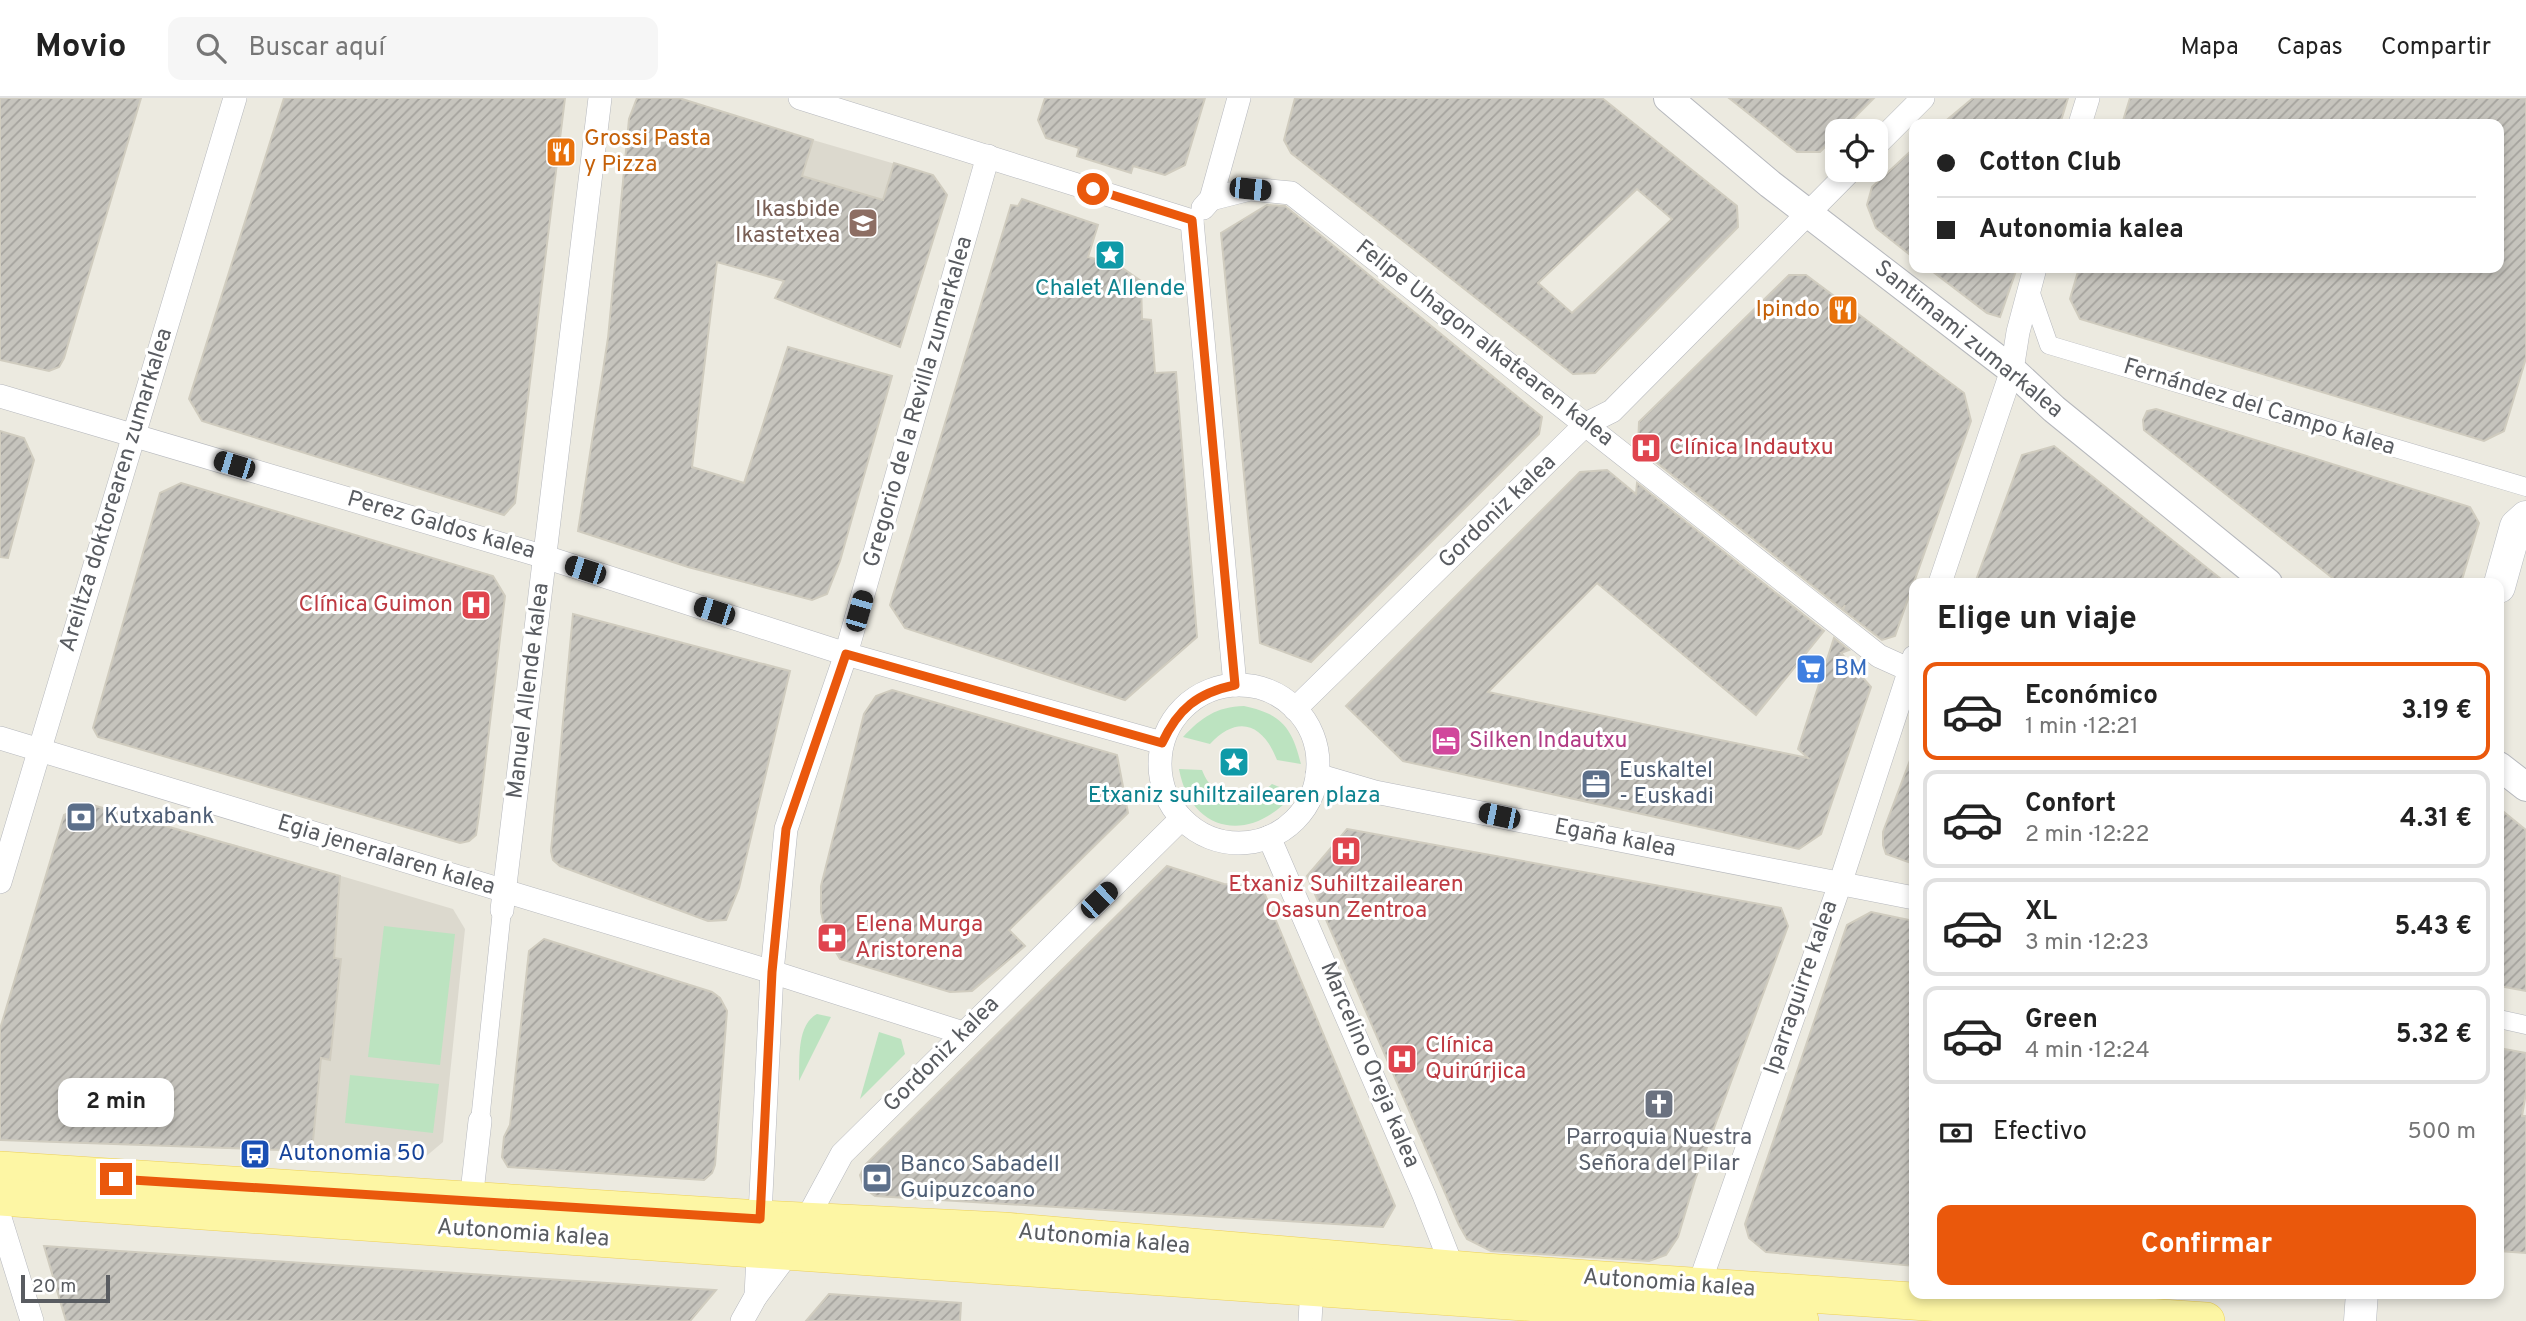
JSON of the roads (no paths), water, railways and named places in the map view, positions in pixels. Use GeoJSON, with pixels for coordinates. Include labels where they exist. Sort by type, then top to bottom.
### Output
{"type":"FeatureCollection","features":[{"type":"Feature","properties":{"kind":"main road"},"geometry":{"type":"LineString","coordinates":[[2502,578],[2516,526],[2526,517]]}},
{"type":"Feature","properties":{"kind":"main road","name":"Autonomia kalea"},"geometry":{"type":"LineString","coordinates":[[0,1170],[471,1201],[778,1235],[1311,1304],[1470,1296]]}},
{"type":"Feature","properties":{"kind":"main road","name":"Autonomia kalea"},"geometry":{"type":"LineString","coordinates":[[0,1197],[778,1235],[1003,1231],[1470,1296],[1701,1307],[2206,1321]]}},
{"type":"Feature","properties":{"kind":"main road"},"geometry":{"type":"LineString","coordinates":[[2360,1321],[2362,1299]]}},
{"type":"Feature","properties":{"kind":"main road","name":"Autonomia kalea"},"geometry":{"type":"LineString","coordinates":[[1701,1307],[1800,1321]]}},
{"type":"Feature","properties":{"kind":"street","name":"Areiltza doktorearen zumarkalea"},"geometry":{"type":"LineString","coordinates":[[0,882],[235,98]]}},
{"type":"Feature","properties":{"kind":"street","name":"Manuel Allende kalea"},"geometry":{"type":"LineString","coordinates":[[471,1201],[600,98]]}},
{"type":"Feature","properties":{"kind":"street"},"geometry":{"type":"LineString","coordinates":[[800,98],[1192,220]]}},
{"type":"Feature","properties":{"kind":"street"},"geometry":{"type":"LineString","coordinates":[[1235,685],[1192,220],[1210,199],[1239,98]]}},
{"type":"Feature","properties":{"kind":"street","name":"Santimami zumarkalea"},"geometry":{"type":"LineString","coordinates":[[1668,98],[1808,213],[2012,370],[2054,409],[2262,578]]}},
{"type":"Feature","properties":{"kind":"street"},"geometry":{"type":"LineString","coordinates":[[1888,133],[1923,98]]}},
{"type":"Feature","properties":{"kind":"street"},"geometry":{"type":"LineString","coordinates":[[2082,119],[2088,98]]}},
{"type":"Feature","properties":{"kind":"street","name":"Gregorio de la Revilla zumarkalea"},"geometry":{"type":"LineString","coordinates":[[778,1235],[772,972],[786,829],[846,654],[988,156]]}},
{"type":"Feature","properties":{"kind":"street","name":"Gordoniz kalea"},"geometry":{"type":"LineString","coordinates":[[1295,709],[1587,424],[1612,411],[1839,182]]}},
{"type":"Feature","properties":{"kind":"street","name":"Felipe Uhagon alkatearen kalea"},"geometry":{"type":"LineString","coordinates":[[1210,199],[1250,189],[1291,193],[1879,656],[1909,662]]}},
{"type":"Feature","properties":{"kind":"street"},"geometry":{"type":"LineString","coordinates":[[1942,578],[2012,370],[2032,278]]}},
{"type":"Feature","properties":{"kind":"street","name":"Fernández del Campo kalea"},"geometry":{"type":"LineString","coordinates":[[2032,278],[2049,345],[2526,487]]}},
{"type":"Feature","properties":{"kind":"street","name":"Perez Galdos kalea"},"geometry":{"type":"LineString","coordinates":[[0,396],[545,557],[846,654],[1162,743]]}},
{"type":"Feature","properties":{"kind":"street","name":"Iparraguirre kalea"},"geometry":{"type":"LineString","coordinates":[[1701,1307],[1909,672]]}},
{"type":"Feature","properties":{"kind":"street"},"geometry":{"type":"LineString","coordinates":[[1235,685],[1257,687],[1278,695],[1295,709],[1309,728],[1317,751],[1317,775],[1306,806],[1284,829],[1269,837],[1246,843],[1222,842],[1200,833],[1181,818],[1164,791],[1160,775],[1162,743],[1172,721],[1189,702],[1210,690],[1235,685]]}},
{"type":"Feature","properties":{"kind":"street","name":"Egia jeneralaren kalea"},"geometry":{"type":"LineString","coordinates":[[0,738],[504,901],[772,972],[962,1033]]}},
{"type":"Feature","properties":{"kind":"street"},"geometry":{"type":"LineString","coordinates":[[2504,770],[2526,787]]}},
{"type":"Feature","properties":{"kind":"street","name":"Egaña kalea"},"geometry":{"type":"LineString","coordinates":[[1317,775],[1375,792],[1909,897]]}},
{"type":"Feature","properties":{"kind":"street","name":"Gordoniz kalea"},"geometry":{"type":"LineString","coordinates":[[742,1321],[756,1296],[778,1235],[842,1154],[1181,818]]}},
{"type":"Feature","properties":{"kind":"street","name":"Marcelino Oreja kalea"},"geometry":{"type":"LineString","coordinates":[[1269,837],[1470,1296]]}},
{"type":"Feature","properties":{"kind":"street"},"geometry":{"type":"LineString","coordinates":[[2504,1020],[2526,1024]]}},
{"type":"Feature","properties":{"kind":"street"},"geometry":{"type":"LineString","coordinates":[[0,1218],[32,1321]]}},
{"type":"Feature","properties":{"kind":"street"},"geometry":{"type":"LineString","coordinates":[[756,1296],[778,1235]]}},
{"type":"Feature","properties":{"kind":"place","name":"Grossi Pasta y Pizza"},"geometry":{"type":"Point","coordinates":[561,152]}},
{"type":"Feature","properties":{"kind":"place","name":"Ikasbide Ikastetxea"},"geometry":{"type":"Point","coordinates":[863,223]}},
{"type":"Feature","properties":{"kind":"place","name":"Chalet Allende"},"geometry":{"type":"Point","coordinates":[1110,255]}},
{"type":"Feature","properties":{"kind":"place","name":"Ipindo"},"geometry":{"type":"Point","coordinates":[1843,310]}},
{"type":"Feature","properties":{"kind":"place","name":"Clínica Indautxu"},"geometry":{"type":"Point","coordinates":[1646,448]}},
{"type":"Feature","properties":{"kind":"place","name":"Clínica Guimon"},"geometry":{"type":"Point","coordinates":[476,605]}},
{"type":"Feature","properties":{"kind":"place","name":"BM"},"geometry":{"type":"Point","coordinates":[1811,669]}},
{"type":"Feature","properties":{"kind":"place","name":"Silken Indautxu"},"geometry":{"type":"Point","coordinates":[1446,741]}},
{"type":"Feature","properties":{"kind":"place","name":"Etxaniz suhiltzailearen plaza"},"geometry":{"type":"Point","coordinates":[1234,762]}},
{"type":"Feature","properties":{"kind":"place","name":"Euskaltel - Euskadi"},"geometry":{"type":"Point","coordinates":[1596,784]}},
{"type":"Feature","properties":{"kind":"place","name":"Kutxabank"},"geometry":{"type":"Point","coordinates":[81,817]}},
{"type":"Feature","properties":{"kind":"place","name":"Etxaniz Suhiltzailearen Osasun Zentroa"},"geometry":{"type":"Point","coordinates":[1346,851]}},
{"type":"Feature","properties":{"kind":"place","name":"Elena Murga Aristorena"},"geometry":{"type":"Point","coordinates":[832,938]}},
{"type":"Feature","properties":{"kind":"place","name":"Clínica Quirúrjica"},"geometry":{"type":"Point","coordinates":[1402,1059]}},
{"type":"Feature","properties":{"kind":"place","name":"Parroquia Nuestra Señora del Pilar"},"geometry":{"type":"Point","coordinates":[1659,1104]}},
{"type":"Feature","properties":{"kind":"place","name":"Autonomia 50"},"geometry":{"type":"Point","coordinates":[255,1154]}},
{"type":"Feature","properties":{"kind":"place","name":"Banco Sabadell Guipuzcoano"},"geometry":{"type":"Point","coordinates":[877,1178]}}]}
